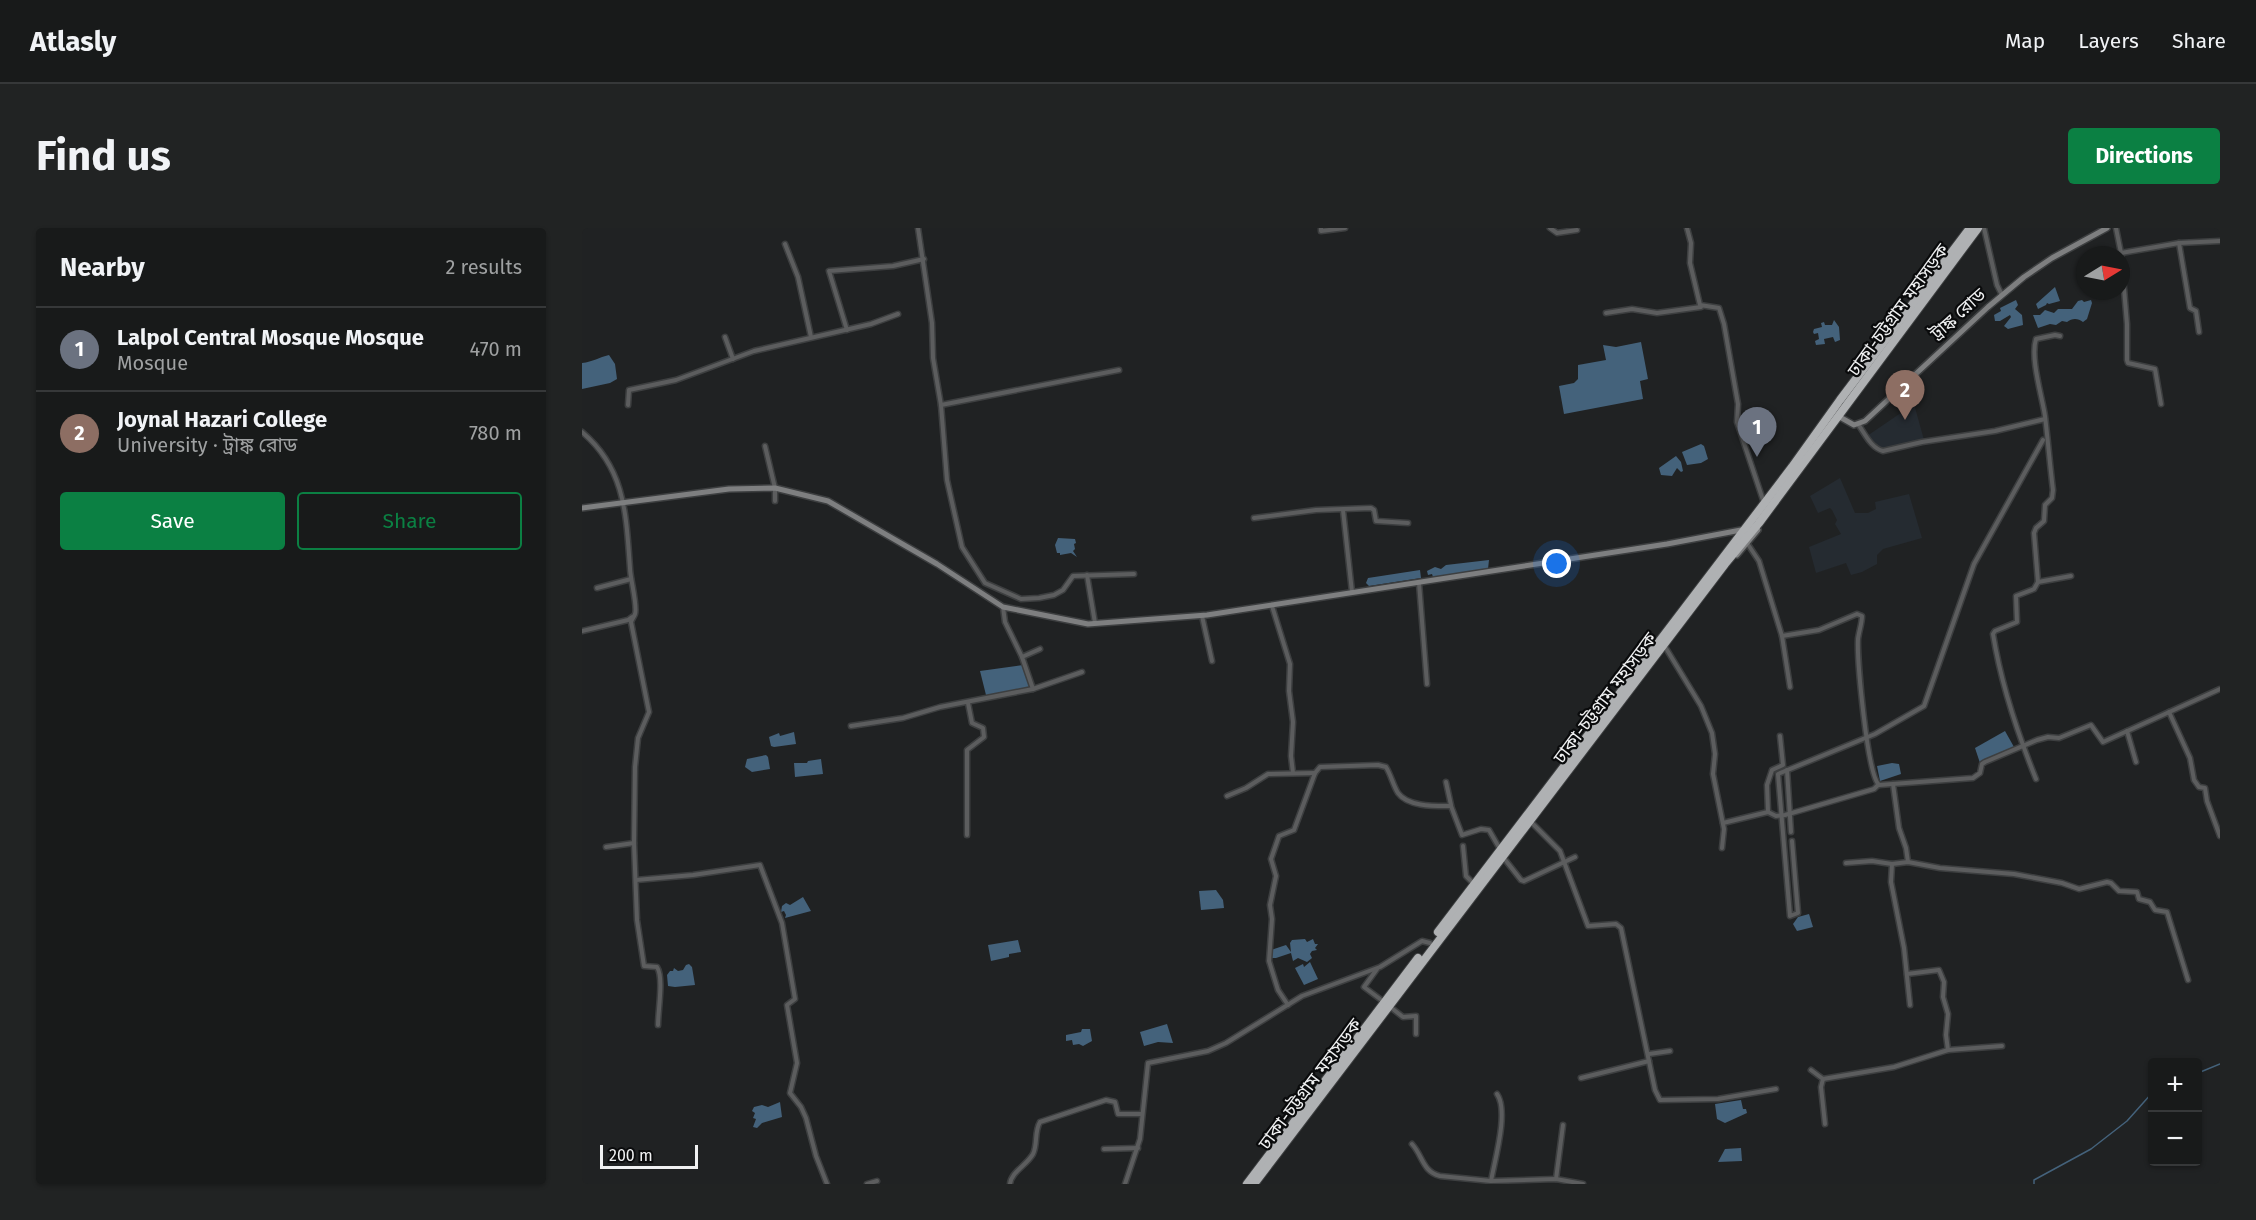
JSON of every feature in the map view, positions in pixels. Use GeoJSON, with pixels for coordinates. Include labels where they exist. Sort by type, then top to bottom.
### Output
{"type":"FeatureCollection","features":[{"type":"Feature","properties":{"kind":"highway","name":"ঢাকা-চট্টগ্রাম মহাসড়ক"},"geometry":{"type":"LineString","coordinates":[[1869,368],[1970,228]]}},
{"type":"Feature","properties":{"kind":"highway","name":"ঢাকা-চট্টগ্রাম মহাসড়ক"},"geometry":{"type":"LineString","coordinates":[[1247,1184],[1722,564],[1759,523],[1822,430],[1978,228]]}},
{"type":"Feature","properties":{"kind":"highway","name":"ঢাকা-চট্টগ্রাম মহাসড়ক"},"geometry":{"type":"LineString","coordinates":[[1822,430],[1838,416],[1861,378]]}},
{"type":"Feature","properties":{"kind":"highway","name":"ঢাকা-চট্টগ্রাম মহাসড়ক"},"geometry":{"type":"LineString","coordinates":[[1580,750],[1664,645],[1722,564]]}},
{"type":"Feature","properties":{"kind":"highway","name":"ঢাকা-চট্টগ্রাম মহাসড়ক"},"geometry":{"type":"LineString","coordinates":[[1254,1184],[1474,884],[1530,821],[1574,758]]}},
{"type":"Feature","properties":{"kind":"main road","name":"ট্রাঙ্ক রোড"},"geometry":{"type":"LineString","coordinates":[[1858,424],[1874,413],[2002,295],[2052,258],[2107,228]]}},
{"type":"Feature","properties":{"kind":"main road"},"geometry":{"type":"LineString","coordinates":[[1838,416],[1854,425],[1858,424]]}},
{"type":"Feature","properties":{"kind":"main road"},"geometry":{"type":"LineString","coordinates":[[1722,564],[1734,538],[1763,500],[1789,476]]}},
{"type":"Feature","properties":{"kind":"main road"},"geometry":{"type":"LineString","coordinates":[[1722,564],[1747,543],[1777,504],[1789,486],[1789,476]]}},
{"type":"Feature","properties":{"kind":"main road"},"geometry":{"type":"LineString","coordinates":[[582,508],[729,489],[775,488],[828,501],[937,564],[1003,607],[1088,624],[1202,616],[1272,606],[1741,530]]}},
{"type":"Feature","properties":{"kind":"main road"},"geometry":{"type":"LineString","coordinates":[[1729,532],[1734,534],[1734,538]]}},
{"type":"Feature","properties":{"kind":"street"},"geometry":{"type":"LineString","coordinates":[[918,228],[932,323],[933,358],[941,405],[947,480],[958,534],[968,558],[985,583],[1021,599],[1054,595],[1063,590],[1073,576],[1134,574]]}},
{"type":"Feature","properties":{"kind":"street"},"geometry":{"type":"LineString","coordinates":[[1320,228],[1321,231],[1345,228]]}},
{"type":"Feature","properties":{"kind":"street"},"geometry":{"type":"LineString","coordinates":[[1550,228],[1557,232],[1577,230]]}},
{"type":"Feature","properties":{"kind":"street"},"geometry":{"type":"LineString","coordinates":[[1687,228],[1691,243],[1690,263],[1701,307]]}},
{"type":"Feature","properties":{"kind":"street"},"geometry":{"type":"LineString","coordinates":[[1984,228],[1997,285],[2002,295]]}},
{"type":"Feature","properties":{"kind":"street"},"geometry":{"type":"LineString","coordinates":[[2116,228],[2120,246]]}},
{"type":"Feature","properties":{"kind":"street"},"geometry":{"type":"LineString","coordinates":[[2130,251],[2180,243],[2220,241]]}},
{"type":"Feature","properties":{"kind":"street"},"geometry":{"type":"LineString","coordinates":[[2180,243],[2190,308],[2196,311],[2199,332]]}},
{"type":"Feature","properties":{"kind":"street"},"geometry":{"type":"LineString","coordinates":[[786,244],[798,278],[811,337]]}},
{"type":"Feature","properties":{"kind":"street"},"geometry":{"type":"LineString","coordinates":[[847,330],[829,271],[892,266],[924,259]]}},
{"type":"Feature","properties":{"kind":"street"},"geometry":{"type":"LineString","coordinates":[[2125,300],[2128,363],[2155,369],[2161,404]]}},
{"type":"Feature","properties":{"kind":"street"},"geometry":{"type":"LineString","coordinates":[[1606,313],[1638,309],[1657,313],[1701,307],[1719,308],[1738,404],[1737,422],[1763,500]]}},
{"type":"Feature","properties":{"kind":"street"},"geometry":{"type":"LineString","coordinates":[[628,405],[629,390],[676,380],[733,359],[811,337],[847,330],[898,314]]}},
{"type":"Feature","properties":{"kind":"street"},"geometry":{"type":"LineString","coordinates":[[2036,779],[2023,746],[1999,667],[1994,634],[1995,631],[2017,622],[2016,596],[2034,589],[2038,582],[2034,533],[2044,521],[2045,505],[2052,498],[2053,490],[2034,345],[2036,339],[2060,336]]}},
{"type":"Feature","properties":{"kind":"street"},"geometry":{"type":"LineString","coordinates":[[726,337],[733,359]]}},
{"type":"Feature","properties":{"kind":"street"},"geometry":{"type":"LineString","coordinates":[[941,405],[1119,370]]}},
{"type":"Feature","properties":{"kind":"street"},"geometry":{"type":"LineString","coordinates":[[1858,424],[1874,446],[1882,451],[2045,419]]}},
{"type":"Feature","properties":{"kind":"street"},"geometry":{"type":"LineString","coordinates":[[582,432],[601,452],[611,468],[624,503],[636,612],[631,625],[650,712],[638,738],[634,843],[637,920],[644,966],[649,972]]}},
{"type":"Feature","properties":{"kind":"street"},"geometry":{"type":"LineString","coordinates":[[1792,841],[1798,913],[1790,916],[1778,774],[1887,728],[1924,706],[1974,564],[2043,440]]}},
{"type":"Feature","properties":{"kind":"street"},"geometry":{"type":"LineString","coordinates":[[765,446],[775,488],[775,501]]}},
{"type":"Feature","properties":{"kind":"street"},"geometry":{"type":"LineString","coordinates":[[1254,518],[1316,510],[1371,508],[1374,510],[1376,521],[1408,522]]}},
{"type":"Feature","properties":{"kind":"street"},"geometry":{"type":"LineString","coordinates":[[1343,510],[1352,592]]}},
{"type":"Feature","properties":{"kind":"street"},"geometry":{"type":"LineString","coordinates":[[1747,543],[1759,561],[1782,636],[1790,687]]}},
{"type":"Feature","properties":{"kind":"street"},"geometry":{"type":"LineString","coordinates":[[1088,575],[1095,623]]}},
{"type":"Feature","properties":{"kind":"street"},"geometry":{"type":"LineString","coordinates":[[2038,582],[2071,576]]}},
{"type":"Feature","properties":{"kind":"street"},"geometry":{"type":"LineString","coordinates":[[597,588],[631,579]]}},
{"type":"Feature","properties":{"kind":"street"},"geometry":{"type":"LineString","coordinates":[[1419,583],[1427,684]]}},
{"type":"Feature","properties":{"kind":"street"},"geometry":{"type":"LineString","coordinates":[[1272,606],[1290,664],[1293,773]]}},
{"type":"Feature","properties":{"kind":"street"},"geometry":{"type":"LineString","coordinates":[[1003,607],[1005,622],[1022,657],[1033,689]]}},
{"type":"Feature","properties":{"kind":"street"},"geometry":{"type":"LineString","coordinates":[[1782,636],[1819,630],[1857,614],[1862,615],[1858,655],[1867,736],[1873,775],[1878,785]]}},
{"type":"Feature","properties":{"kind":"street"},"geometry":{"type":"LineString","coordinates":[[1202,616],[1212,661]]}},
{"type":"Feature","properties":{"kind":"street"},"geometry":{"type":"LineString","coordinates":[[582,631],[633,617]]}},
{"type":"Feature","properties":{"kind":"street"},"geometry":{"type":"LineString","coordinates":[[1664,645],[1701,706],[1709,724],[1715,754],[1713,774],[1723,823],[1722,848]]}},
{"type":"Feature","properties":{"kind":"street"},"geometry":{"type":"LineString","coordinates":[[1022,657],[1040,649]]}},
{"type":"Feature","properties":{"kind":"street"},"geometry":{"type":"LineString","coordinates":[[851,726],[903,718],[940,707],[1033,689],[1082,672]]}},
{"type":"Feature","properties":{"kind":"street"},"geometry":{"type":"LineString","coordinates":[[1723,823],[1768,812],[1776,816],[1789,814],[1874,789],[1878,785],[1973,778],[1980,773],[1983,763],[2023,746],[2048,737],[2060,738],[2091,725],[2103,742],[2220,689]]}},
{"type":"Feature","properties":{"kind":"street"},"geometry":{"type":"LineString","coordinates":[[967,835],[967,750],[984,737],[983,728],[972,723],[968,703]]}},
{"type":"Feature","properties":{"kind":"street"},"geometry":{"type":"LineString","coordinates":[[2169,712],[2190,758],[2194,780],[2199,787],[2205,788],[2207,801],[2220,836]]}},
{"type":"Feature","properties":{"kind":"street"},"geometry":{"type":"LineString","coordinates":[[2127,731],[2136,762]]}},
{"type":"Feature","properties":{"kind":"street"},"geometry":{"type":"LineString","coordinates":[[1768,812],[1767,785],[1773,770],[1783,765],[1780,736]]}},
{"type":"Feature","properties":{"kind":"street"},"geometry":{"type":"LineString","coordinates":[[1288,1005],[1278,990],[1269,961],[1272,919],[1270,905],[1276,876],[1271,859],[1279,836],[1294,830],[1317,769],[1323,765],[1386,767],[1399,794],[1406,801],[1431,806],[1451,806]]}},
{"type":"Feature","properties":{"kind":"street"},"geometry":{"type":"LineString","coordinates":[[1787,770],[1791,832]]}},
{"type":"Feature","properties":{"kind":"street"},"geometry":{"type":"LineString","coordinates":[[1227,796],[1268,774],[1315,773]]}},
{"type":"Feature","properties":{"kind":"street"},"geometry":{"type":"LineString","coordinates":[[1446,783],[1451,806],[1462,836],[1489,830],[1502,853],[1524,881],[1575,857]]}},
{"type":"Feature","properties":{"kind":"street"},"geometry":{"type":"LineString","coordinates":[[1893,784],[1899,828],[1908,862]]}},
{"type":"Feature","properties":{"kind":"street"},"geometry":{"type":"LineString","coordinates":[[1530,821],[1560,851],[1566,861],[1588,926],[1616,924],[1621,928],[1655,1090],[1662,1101],[1718,1100],[1776,1089]]}},
{"type":"Feature","properties":{"kind":"street"},"geometry":{"type":"LineString","coordinates":[[606,847],[634,843]]}},
{"type":"Feature","properties":{"kind":"street"},"geometry":{"type":"LineString","coordinates":[[1463,846],[1466,876],[1474,884]]}},
{"type":"Feature","properties":{"kind":"street"},"geometry":{"type":"LineString","coordinates":[[1846,863],[1908,862],[1940,868],[2014,874],[2062,883],[2079,889],[2111,883],[2119,891],[2137,892],[2139,899],[2150,902],[2155,910],[2167,912],[2188,980]]}},
{"type":"Feature","properties":{"kind":"street"},"geometry":{"type":"LineString","coordinates":[[1892,864],[1891,882],[1905,948],[1910,1005]]}},
{"type":"Feature","properties":{"kind":"street"},"geometry":{"type":"LineString","coordinates":[[636,880],[693,875],[760,865],[782,923],[795,999],[787,1005],[796,1063],[789,1093],[801,1107],[806,1118],[826,1184]]}},
{"type":"Feature","properties":{"kind":"street"},"geometry":{"type":"LineString","coordinates":[[1125,1184],[1140,1139],[1148,1063],[1208,1051],[1226,1043],[1302,996],[1378,968],[1422,942],[1430,943]]}},
{"type":"Feature","properties":{"kind":"street"},"geometry":{"type":"LineString","coordinates":[[644,966],[657,967],[660,970],[658,1025]]}},
{"type":"Feature","properties":{"kind":"street"},"geometry":{"type":"LineString","coordinates":[[1378,968],[1364,987],[1403,1017],[1416,1016],[1416,1034]]}},
{"type":"Feature","properties":{"kind":"street"},"geometry":{"type":"LineString","coordinates":[[1907,974],[1939,970],[1944,982],[1943,997],[1948,1014],[1946,1035],[1948,1050]]}},
{"type":"Feature","properties":{"kind":"street"},"geometry":{"type":"LineString","coordinates":[[1811,1070],[1823,1079],[1894,1067],[1924,1060],[1948,1050],[2002,1046]]}},
{"type":"Feature","properties":{"kind":"street"},"geometry":{"type":"LineString","coordinates":[[1649,1054],[1670,1052]]}},
{"type":"Feature","properties":{"kind":"street"},"geometry":{"type":"LineString","coordinates":[[1581,1078],[1649,1061]]}},
{"type":"Feature","properties":{"kind":"street"},"geometry":{"type":"LineString","coordinates":[[1823,1079],[1821,1087],[1825,1124]]}},
{"type":"Feature","properties":{"kind":"street"},"geometry":{"type":"LineString","coordinates":[[1491,1181],[1502,1114],[1501,1100],[1497,1094]]}},
{"type":"Feature","properties":{"kind":"street"},"geometry":{"type":"LineString","coordinates":[[1010,1184],[1010,1179],[1027,1164],[1035,1150],[1035,1129],[1040,1122],[1106,1100],[1115,1102],[1118,1114],[1142,1114]]}},
{"type":"Feature","properties":{"kind":"street"},"geometry":{"type":"LineString","coordinates":[[1556,1179],[1563,1125]]}},
{"type":"Feature","properties":{"kind":"street"},"geometry":{"type":"LineString","coordinates":[[1412,1144],[1418,1150],[1423,1165],[1434,1174],[1491,1181],[1556,1179],[1583,1184]]}},
{"type":"Feature","properties":{"kind":"street"},"geometry":{"type":"LineString","coordinates":[[1104,1149],[1138,1148]]}},
{"type":"Feature","properties":{"kind":"street"},"geometry":{"type":"LineString","coordinates":[[867,1184],[877,1181]]}},
{"type":"Feature","properties":{"kind":"shaded area"},"geometry":{"type":"Polygon","coordinates":[[[1914,404],[1924,440],[1886,450],[1879,449],[1867,436],[1914,404]]]}},
{"type":"Feature","properties":{"kind":"shaded area"},"geometry":{"type":"Polygon","coordinates":[[[1840,478],[1855,513],[1868,513],[1876,509],[1875,502],[1909,494],[1922,538],[1883,549],[1877,555],[1877,564],[1862,572],[1851,575],[1846,563],[1816,573],[1809,547],[1841,534],[1835,524],[1837,520],[1832,510],[1830,508],[1818,513],[1810,496],[1840,478]]]}},
{"type":"Feature","properties":{"kind":"water"},"geometry":{"type":"Polygon","coordinates":[[[2055,287],[2060,301],[2047,303],[2038,309],[2036,304],[2055,287]]]}},
{"type":"Feature","properties":{"kind":"water"},"geometry":{"type":"Polygon","coordinates":[[[2016,300],[2018,305],[2015,309],[2022,315],[2023,325],[2008,329],[2004,326],[2011,317],[2010,315],[2000,321],[1995,321],[1994,315],[2001,311],[2000,308],[2016,300]]]}},
{"type":"Feature","properties":{"kind":"water"},"geometry":{"type":"Polygon","coordinates":[[[2091,300],[2092,303],[2087,319],[2083,322],[2073,319],[2038,328],[2033,315],[2040,315],[2045,310],[2054,313],[2058,309],[2072,309],[2078,301],[2091,300]]]}},
{"type":"Feature","properties":{"kind":"water"},"geometry":{"type":"Polygon","coordinates":[[[1834,320],[1839,327],[1840,340],[1835,342],[1833,337],[1824,339],[1825,344],[1816,345],[1815,341],[1819,339],[1818,333],[1813,332],[1814,329],[1822,327],[1821,323],[1824,322],[1825,325],[1832,325],[1834,320]]]}},
{"type":"Feature","properties":{"kind":"water"},"geometry":{"type":"Polygon","coordinates":[[[1641,342],[1648,379],[1640,381],[1643,399],[1564,414],[1559,386],[1574,383],[1578,379],[1578,365],[1606,360],[1603,345],[1616,347],[1641,342]]]}},
{"type":"Feature","properties":{"kind":"water"},"geometry":{"type":"Polygon","coordinates":[[[609,355],[615,364],[617,379],[610,383],[582,389],[582,363],[609,355]]]}},
{"type":"Feature","properties":{"kind":"water"},"geometry":{"type":"Polygon","coordinates":[[[1701,444],[1704,446],[1708,459],[1701,463],[1687,465],[1682,452],[1701,444]]]}},
{"type":"Feature","properties":{"kind":"water"},"geometry":{"type":"Polygon","coordinates":[[[1676,456],[1681,462],[1683,471],[1677,468],[1672,476],[1661,475],[1659,468],[1676,456]]]}},
{"type":"Feature","properties":{"kind":"water"},"geometry":{"type":"Polygon","coordinates":[[[1058,538],[1075,539],[1073,551],[1077,557],[1071,553],[1060,555],[1057,553],[1055,545],[1058,538]]]}},
{"type":"Feature","properties":{"kind":"water"},"geometry":{"type":"Polygon","coordinates":[[[1489,560],[1488,569],[1433,577],[1432,574],[1428,575],[1427,571],[1435,567],[1441,569],[1446,565],[1489,560]]]}},
{"type":"Feature","properties":{"kind":"water"},"geometry":{"type":"Polygon","coordinates":[[[1420,570],[1421,578],[1369,586],[1366,583],[1368,578],[1420,570]]]}},
{"type":"Feature","properties":{"kind":"water"},"geometry":{"type":"Polygon","coordinates":[[[1023,665],[1033,687],[987,699],[980,671],[1023,665]]]}},
{"type":"Feature","properties":{"kind":"water"},"geometry":{"type":"Polygon","coordinates":[[[2005,731],[2014,747],[1980,763],[1975,748],[2005,731]]]}},
{"type":"Feature","properties":{"kind":"water"},"geometry":{"type":"Polygon","coordinates":[[[794,732],[796,744],[771,746],[769,737],[779,733],[780,736],[794,732]]]}},
{"type":"Feature","properties":{"kind":"water"},"geometry":{"type":"Polygon","coordinates":[[[766,755],[770,769],[752,772],[745,767],[747,759],[766,755]]]}},
{"type":"Feature","properties":{"kind":"water"},"geometry":{"type":"Polygon","coordinates":[[[821,759],[823,774],[795,777],[794,763],[807,763],[821,759]]]}},
{"type":"Feature","properties":{"kind":"water"},"geometry":{"type":"Polygon","coordinates":[[[1899,764],[1901,774],[1880,781],[1877,766],[1899,764]]]}},
{"type":"Feature","properties":{"kind":"water"},"geometry":{"type":"Polygon","coordinates":[[[1216,890],[1223,900],[1224,908],[1201,910],[1199,891],[1216,890]]]}},
{"type":"Feature","properties":{"kind":"water"},"geometry":{"type":"Polygon","coordinates":[[[803,897],[811,911],[785,918],[784,911],[781,912],[782,906],[786,903],[790,905],[803,897]]]}},
{"type":"Feature","properties":{"kind":"water"},"geometry":{"type":"Polygon","coordinates":[[[1809,914],[1813,927],[1797,931],[1793,924],[1798,917],[1809,914]]]}},
{"type":"Feature","properties":{"kind":"water"},"geometry":{"type":"Polygon","coordinates":[[[1305,939],[1307,942],[1313,939],[1315,944],[1318,944],[1315,948],[1317,950],[1312,951],[1310,954],[1312,958],[1307,962],[1298,958],[1293,961],[1291,953],[1271,958],[1271,950],[1286,945],[1291,952],[1292,940],[1305,939]]]}},
{"type":"Feature","properties":{"kind":"water"},"geometry":{"type":"Polygon","coordinates":[[[1018,940],[1021,952],[991,961],[988,945],[1018,940]]]}},
{"type":"Feature","properties":{"kind":"water"},"geometry":{"type":"Polygon","coordinates":[[[1310,962],[1318,979],[1304,985],[1295,968],[1303,964],[1304,967],[1310,962]]]}},
{"type":"Feature","properties":{"kind":"water"},"geometry":{"type":"Polygon","coordinates":[[[689,964],[692,967],[695,985],[668,986],[667,975],[670,971],[674,968],[678,971],[683,970],[689,964]]]}},
{"type":"Feature","properties":{"kind":"water"},"geometry":{"type":"Polygon","coordinates":[[[1167,1024],[1173,1043],[1158,1042],[1144,1046],[1140,1032],[1167,1024]]]}},
{"type":"Feature","properties":{"kind":"water"},"geometry":{"type":"Polygon","coordinates":[[[1082,1029],[1090,1029],[1092,1041],[1083,1046],[1073,1045],[1072,1040],[1066,1041],[1066,1035],[1081,1032],[1082,1029]]]}},
{"type":"Feature","properties":{"kind":"water"},"geometry":{"type":"Polygon","coordinates":[[[1741,1100],[1743,1109],[1746,1109],[1747,1113],[1725,1123],[1717,1119],[1715,1104],[1741,1100]]]}},
{"type":"Feature","properties":{"kind":"water"},"geometry":{"type":"Polygon","coordinates":[[[780,1102],[782,1117],[762,1123],[757,1128],[753,1127],[756,1119],[753,1118],[754,1107],[762,1105],[768,1107],[780,1102]]]}},
{"type":"Feature","properties":{"kind":"water"},"geometry":{"type":"Polygon","coordinates":[[[1741,1148],[1742,1161],[1718,1162],[1725,1149],[1741,1148]]]}},
{"type":"Feature","properties":{"kind":"waterway"},"geometry":{"type":"LineString","coordinates":[[2202,1071],[2220,1064]]}},
{"type":"Feature","properties":{"kind":"waterway"},"geometry":{"type":"LineString","coordinates":[[2034,1184],[2034,1180],[2091,1149],[2127,1121],[2148,1097]]}},
{"type":"Feature","properties":{"kind":"place","name":"Joynal Hazari College"},"geometry":{"type":"Point","coordinates":[1905,420]}},
{"type":"Feature","properties":{"kind":"place","name":"Lalpol Central Mosque Mosque"},"geometry":{"type":"Point","coordinates":[1757,457]}}]}
